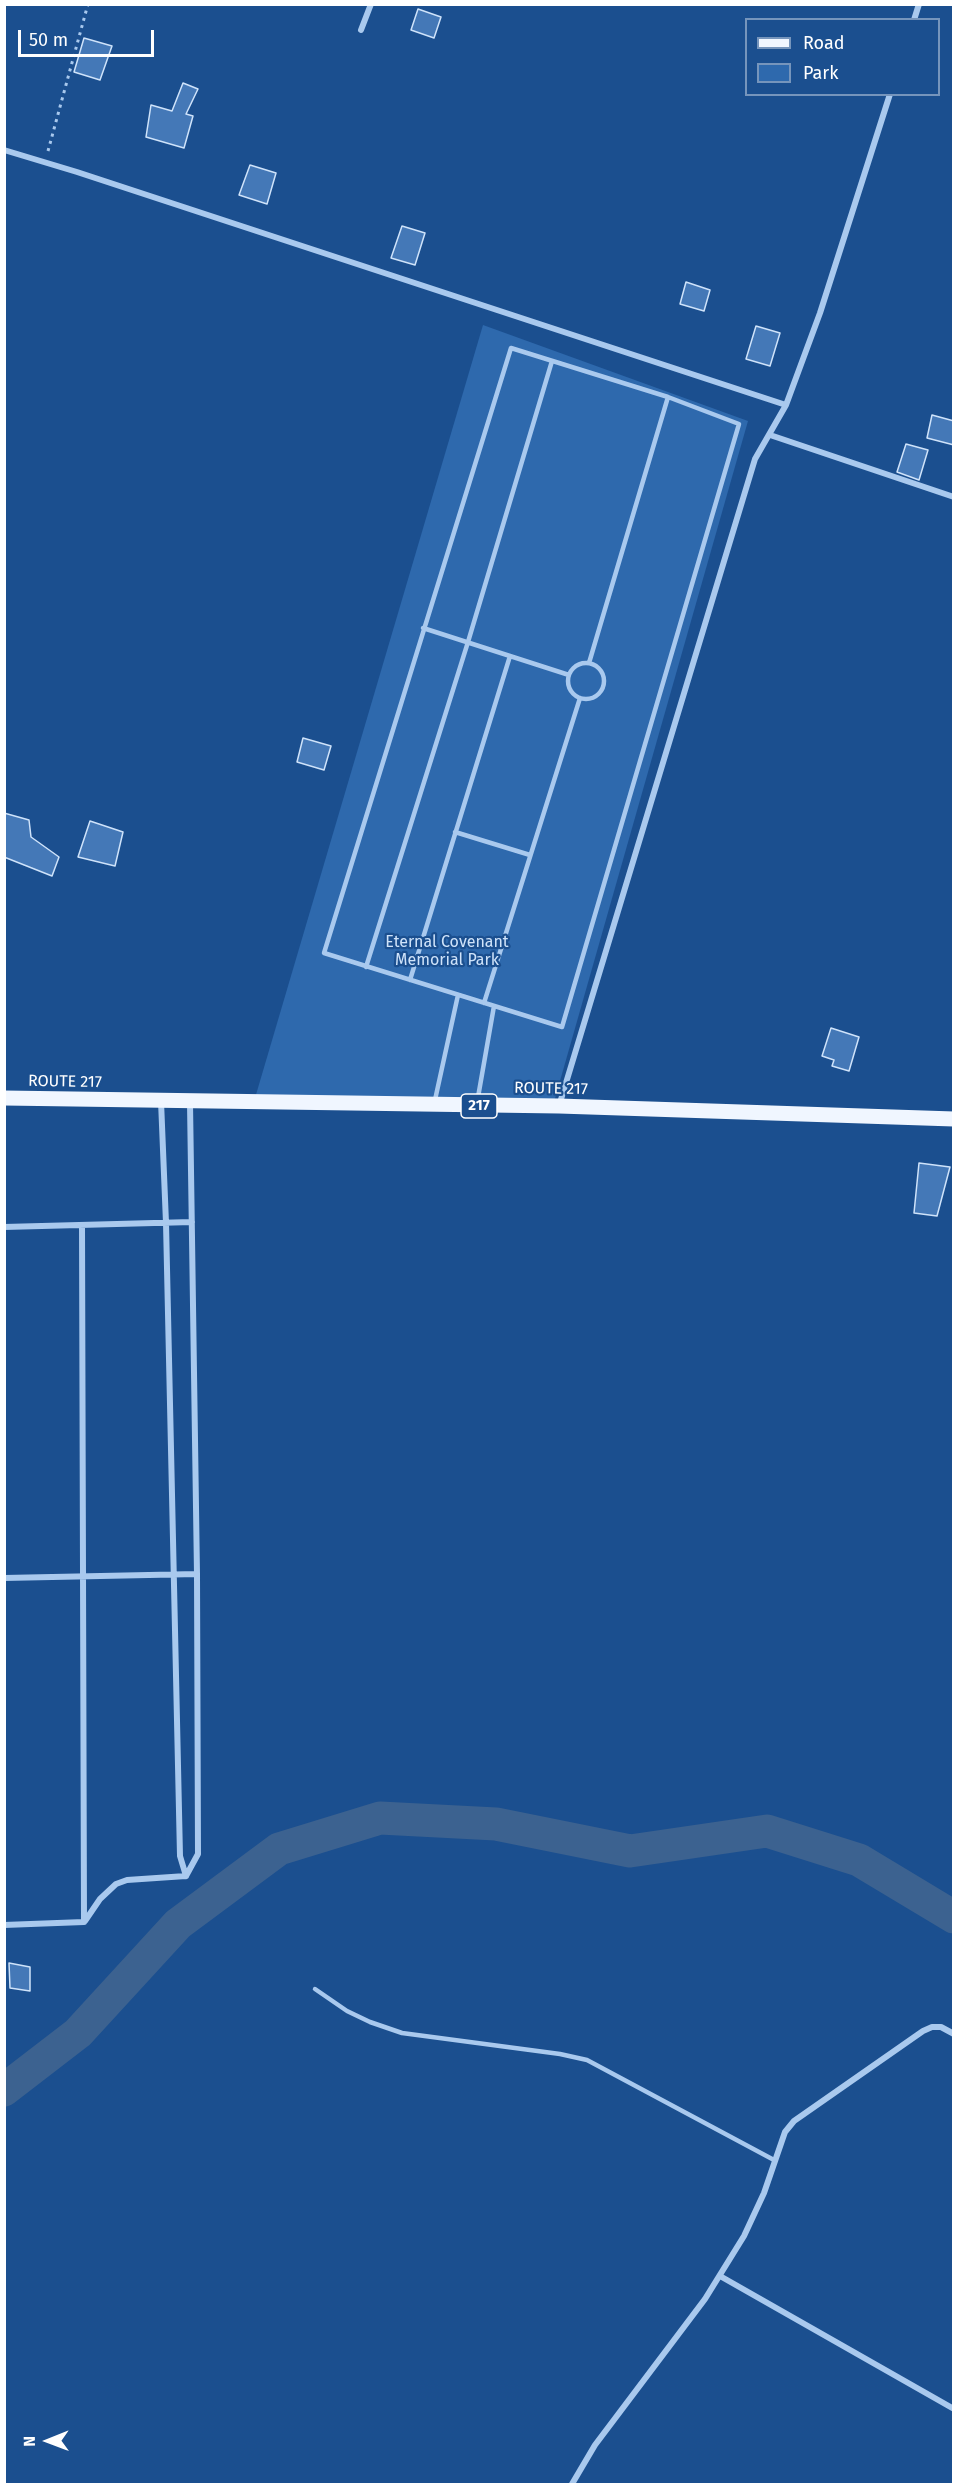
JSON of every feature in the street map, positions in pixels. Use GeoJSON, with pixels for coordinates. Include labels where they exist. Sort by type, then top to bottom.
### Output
{"type":"FeatureCollection","features":[{"type":"Feature","properties":{"kind":"main road","name":"ROUTE 217"},"geometry":{"type":"LineString","coordinates":[[4,1098],[434,1106],[559,1106],[954,1119]]}},
{"type":"Feature","properties":{"kind":"street"},"geometry":{"type":"LineString","coordinates":[[361,30],[371,4]]}},
{"type":"Feature","properties":{"kind":"street"},"geometry":{"type":"LineString","coordinates":[[559,1106],[751,470],[786,405],[820,313],[889,96]]}},
{"type":"Feature","properties":{"kind":"street"},"geometry":{"type":"LineString","coordinates":[[4,150],[786,405]]}},
{"type":"Feature","properties":{"kind":"street"},"geometry":{"type":"LineString","coordinates":[[770,435],[954,496]]}},
{"type":"Feature","properties":{"kind":"street"},"geometry":{"type":"LineString","coordinates":[[161,1101],[166,1223],[180,1856],[186,1876]]}},
{"type":"Feature","properties":{"kind":"street"},"geometry":{"type":"LineString","coordinates":[[186,1876],[198,1854],[197,1574],[190,1102]]}},
{"type":"Feature","properties":{"kind":"street"},"geometry":{"type":"LineString","coordinates":[[4,1227],[192,1222]]}},
{"type":"Feature","properties":{"kind":"street"},"geometry":{"type":"LineString","coordinates":[[82,1225],[84,1922]]}},
{"type":"Feature","properties":{"kind":"street"},"geometry":{"type":"LineString","coordinates":[[4,1578],[197,1574]]}},
{"type":"Feature","properties":{"kind":"street"},"geometry":{"type":"LineString","coordinates":[[84,1922],[100,1899],[116,1884],[127,1880],[186,1876]]}},
{"type":"Feature","properties":{"kind":"street"},"geometry":{"type":"LineString","coordinates":[[4,1925],[84,1922]]}},
{"type":"Feature","properties":{"kind":"street"},"geometry":{"type":"LineString","coordinates":[[572,2484],[595,2445],[720,2276],[744,2236],[764,2193],[785,2132],[794,2121],[923,2031],[932,2027],[940,2027],[954,2034]]}},
{"type":"Feature","properties":{"kind":"street"},"geometry":{"type":"LineString","coordinates":[[720,2276],[954,2409]]}},
{"type":"Feature","properties":{"kind":"lane"},"geometry":{"type":"LineString","coordinates":[[511,348],[552,360],[739,424],[562,1027],[324,953],[511,348]]}},
{"type":"Feature","properties":{"kind":"lane"},"geometry":{"type":"LineString","coordinates":[[366,966],[468,642],[552,360]]}},
{"type":"Feature","properties":{"kind":"lane"},"geometry":{"type":"LineString","coordinates":[[589,663],[668,398]]}},
{"type":"Feature","properties":{"kind":"lane"},"geometry":{"type":"LineString","coordinates":[[423,628],[569,675]]}},
{"type":"Feature","properties":{"kind":"lane"},"geometry":{"type":"LineString","coordinates":[[410,980],[510,656]]}},
{"type":"Feature","properties":{"kind":"lane"},"geometry":{"type":"LineString","coordinates":[[589,663],[598,668],[604,678],[604,684],[596,697],[580,698],[570,690],[569,675],[574,668],[589,663]]}},
{"type":"Feature","properties":{"kind":"lane"},"geometry":{"type":"LineString","coordinates":[[484,1003],[580,698]]}},
{"type":"Feature","properties":{"kind":"lane"},"geometry":{"type":"LineString","coordinates":[[455,832],[530,855]]}},
{"type":"Feature","properties":{"kind":"lane"},"geometry":{"type":"LineString","coordinates":[[434,1106],[458,995]]}},
{"type":"Feature","properties":{"kind":"lane"},"geometry":{"type":"LineString","coordinates":[[476,1106],[494,1006]]}},
{"type":"Feature","properties":{"kind":"lane"},"geometry":{"type":"LineString","coordinates":[[315,1989],[347,2011],[402,2033],[560,2054],[587,2060],[774,2160]]}},
{"type":"Feature","properties":{"kind":"path"},"geometry":{"type":"LineString","coordinates":[[45,162],[88,4]]}},
{"type":"Feature","properties":{"kind":"green space","name":"Eternal Covenant Memorial Park"},"geometry":{"type":"Polygon","coordinates":[[[483,325],[748,421],[554,1102],[255,1098],[483,325]]]}},
{"type":"Feature","properties":{"kind":"building"},"geometry":{"type":"Polygon","coordinates":[[[418,9],[441,17],[434,38],[411,30],[418,9]]]}},
{"type":"Feature","properties":{"kind":"building"},"geometry":{"type":"Polygon","coordinates":[[[84,38],[112,46],[100,80],[74,72],[84,38]]]}},
{"type":"Feature","properties":{"kind":"building"},"geometry":{"type":"Polygon","coordinates":[[[183,83],[198,89],[186,114],[193,116],[184,148],[146,137],[151,105],[172,111],[183,83]]]}},
{"type":"Feature","properties":{"kind":"building"},"geometry":{"type":"Polygon","coordinates":[[[250,165],[276,173],[267,204],[239,195],[250,165]]]}},
{"type":"Feature","properties":{"kind":"building"},"geometry":{"type":"Polygon","coordinates":[[[402,226],[425,233],[415,265],[391,258],[402,226]]]}},
{"type":"Feature","properties":{"kind":"building"},"geometry":{"type":"Polygon","coordinates":[[[686,282],[710,290],[704,311],[680,304],[686,282]]]}},
{"type":"Feature","properties":{"kind":"building"},"geometry":{"type":"Polygon","coordinates":[[[756,326],[780,333],[770,366],[746,359],[756,326]]]}},
{"type":"Feature","properties":{"kind":"building"},"geometry":{"type":"Polygon","coordinates":[[[932,415],[954,421],[954,445],[927,438],[932,415]]]}},
{"type":"Feature","properties":{"kind":"building"},"geometry":{"type":"Polygon","coordinates":[[[906,444],[928,450],[919,480],[897,472],[906,444]]]}},
{"type":"Feature","properties":{"kind":"building"},"geometry":{"type":"Polygon","coordinates":[[[303,738],[331,746],[324,770],[297,762],[303,738]]]}},
{"type":"Feature","properties":{"kind":"building"},"geometry":{"type":"Polygon","coordinates":[[[4,813],[29,820],[31,837],[59,857],[52,876],[4,857],[4,813]]]}},
{"type":"Feature","properties":{"kind":"building"},"geometry":{"type":"Polygon","coordinates":[[[90,821],[123,832],[115,866],[78,857],[90,821]]]}},
{"type":"Feature","properties":{"kind":"building"},"geometry":{"type":"Polygon","coordinates":[[[831,1028],[859,1037],[849,1071],[832,1066],[834,1060],[822,1056],[831,1028]]]}},
{"type":"Feature","properties":{"kind":"building"},"geometry":{"type":"Polygon","coordinates":[[[919,1163],[950,1167],[937,1216],[914,1213],[919,1163]]]}},
{"type":"Feature","properties":{"kind":"building"},"geometry":{"type":"Polygon","coordinates":[[[9,1963],[30,1967],[30,1991],[10,1988],[9,1963]]]}},
{"type":"Feature","properties":{"kind":"waterway"},"geometry":{"type":"LineString","coordinates":[[4,2090],[78,2033],[178,1924],[279,1849],[380,1818],[496,1824],[630,1851],[767,1831],[859,1860],[954,1917]]}}]}
